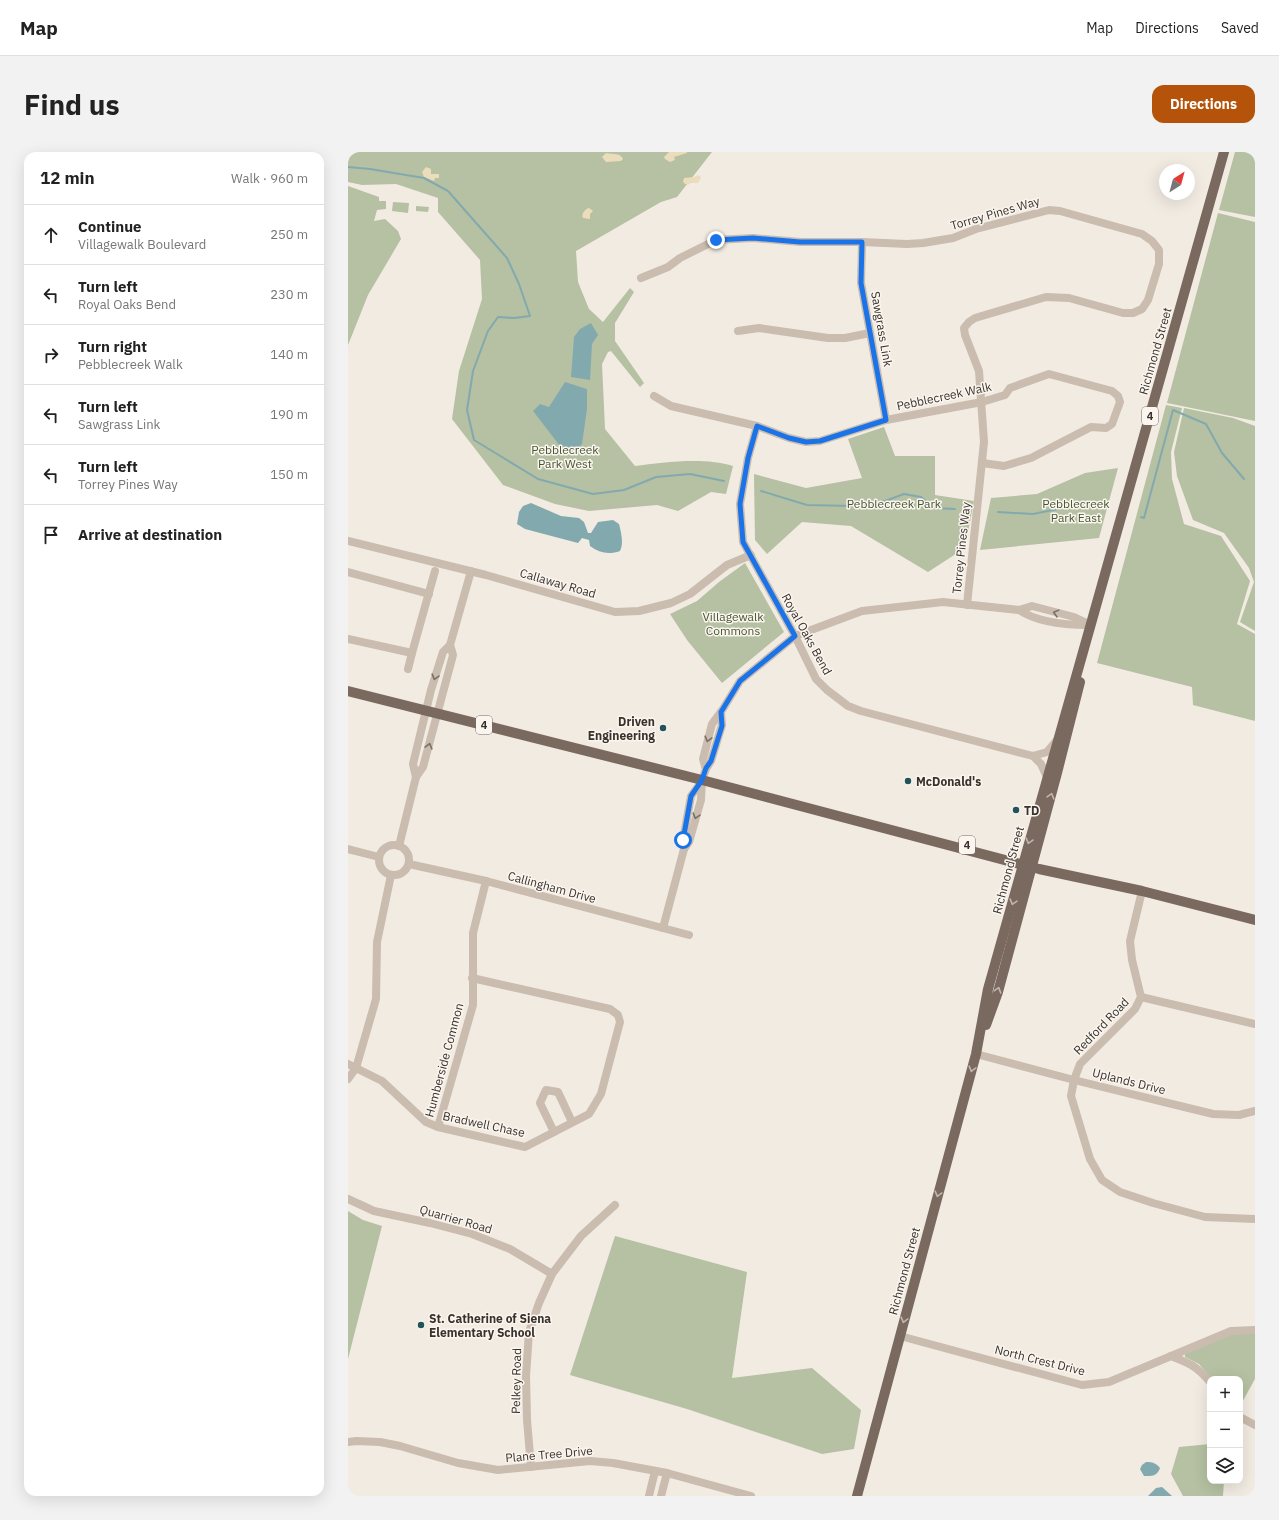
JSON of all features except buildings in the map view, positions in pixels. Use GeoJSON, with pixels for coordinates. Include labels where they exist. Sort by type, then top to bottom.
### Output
{"type":"FeatureCollection","features":[{"type":"Feature","properties":{"kind":"main road","name":"Richmond Street"},"geometry":{"type":"LineString","coordinates":[[1028,863],[1047,777],[1057,740],[1091,625],[1224,152]]}},
{"type":"Feature","properties":{"kind":"main road","name":"Richmond Street"},"geometry":{"type":"LineString","coordinates":[[857,1496],[976,1054],[988,989],[1028,863],[1076,702],[1091,625]]}},
{"type":"Feature","properties":{"kind":"main road","name":"4"},"geometry":{"type":"LineString","coordinates":[[348,691],[1028,863]]}},
{"type":"Feature","properties":{"kind":"main road"},"geometry":{"type":"LineString","coordinates":[[1028,863],[1255,920]]}},
{"type":"Feature","properties":{"kind":"street","name":"Torrey Pines Way"},"geometry":{"type":"LineString","coordinates":[[642,278],[668,266],[680,258],[716,240],[753,238],[800,242],[923,243],[953,238],[976,229],[1049,210],[1060,211],[1142,234],[1152,241],[1159,250],[1159,264],[1148,300],[1142,309],[1133,313],[1122,313],[1069,298],[1046,297],[975,318],[964,328],[965,335],[979,371],[984,442],[966,605]]}},
{"type":"Feature","properties":{"kind":"street","name":"Sawgrass Link"},"geometry":{"type":"LineString","coordinates":[[862,242],[861,283],[886,420]]}},
{"type":"Feature","properties":{"kind":"street"},"geometry":{"type":"LineString","coordinates":[[738,331],[759,328],[794,334],[834,338],[845,338],[870,333]]}},
{"type":"Feature","properties":{"kind":"street","name":"Pebblecreek Walk"},"geometry":{"type":"LineString","coordinates":[[654,396],[671,406],[757,426],[789,438],[806,442],[820,441],[886,420],[982,402],[1005,395],[1010,388],[1049,374],[1112,391],[1118,396],[1120,402],[1112,424],[1106,428],[1091,427],[1031,458],[1018,462],[1004,466],[982,464]]}},
{"type":"Feature","properties":{"kind":"street","name":"Royal Oaks Bend"},"geometry":{"type":"LineString","coordinates":[[757,426],[748,458],[740,504],[743,542],[795,636],[816,679],[827,690],[848,706],[861,711],[1033,756]]}},
{"type":"Feature","properties":{"kind":"street","name":"Callaway Road"},"geometry":{"type":"LineString","coordinates":[[348,540],[471,571],[615,612],[639,611],[671,603],[690,594],[727,565],[751,555]]}},
{"type":"Feature","properties":{"kind":"street"},"geometry":{"type":"LineString","coordinates":[[408,669],[435,571]]}},
{"type":"Feature","properties":{"kind":"street"},"geometry":{"type":"LineString","coordinates":[[399,846],[416,777],[423,767],[453,655],[450,645],[471,571]]}},
{"type":"Feature","properties":{"kind":"street"},"geometry":{"type":"LineString","coordinates":[[348,572],[428,594]]}},
{"type":"Feature","properties":{"kind":"street"},"geometry":{"type":"LineString","coordinates":[[663,928],[684,849],[683,840],[691,796],[702,780],[706,768],[711,761],[722,726],[721,712],[740,681],[795,636],[862,611],[943,602],[1019,610],[1029,617],[1072,625],[1091,625]]}},
{"type":"Feature","properties":{"kind":"street"},"geometry":{"type":"LineString","coordinates":[[348,639],[412,653]]}},
{"type":"Feature","properties":{"kind":"street"},"geometry":{"type":"LineString","coordinates":[[416,777],[414,764],[426,711],[442,652],[450,645]]}},
{"type":"Feature","properties":{"kind":"street"},"geometry":{"type":"LineString","coordinates":[[1047,777],[1041,764],[1033,756],[1047,752],[1057,740]]}},
{"type":"Feature","properties":{"kind":"street"},"geometry":{"type":"LineString","coordinates":[[394,845],[399,846],[407,853],[409,864],[407,869],[402,873],[391,875],[381,869],[379,857],[384,849],[394,845]]}},
{"type":"Feature","properties":{"kind":"street"},"geometry":{"type":"LineString","coordinates":[[348,849],[379,857]]}},
{"type":"Feature","properties":{"kind":"street","name":"Callingham Drive"},"geometry":{"type":"LineString","coordinates":[[409,864],[486,881],[689,935]]}},
{"type":"Feature","properties":{"kind":"street"},"geometry":{"type":"LineString","coordinates":[[348,1079],[356,1068],[376,999],[376,942],[391,875]]}},
{"type":"Feature","properties":{"kind":"street","name":"Humberside Common"},"geometry":{"type":"LineString","coordinates":[[438,1127],[473,1004],[473,933],[486,881]]}},
{"type":"Feature","properties":{"kind":"street","name":"Redford Road"},"geometry":{"type":"LineString","coordinates":[[1142,891],[1130,941],[1132,960],[1141,997],[1135,1009],[1080,1064],[1074,1080],[1071,1096],[1090,1159],[1102,1180],[1120,1192],[1205,1217],[1235,1219],[1255,1218]]}},
{"type":"Feature","properties":{"kind":"street","name":"Bradwell Chase"},"geometry":{"type":"LineString","coordinates":[[348,1064],[382,1081],[426,1122],[438,1127],[525,1147],[589,1114],[601,1094],[620,1022],[618,1015],[610,1009],[472,978]]}},
{"type":"Feature","properties":{"kind":"street"},"geometry":{"type":"LineString","coordinates":[[1141,997],[1255,1024]]}},
{"type":"Feature","properties":{"kind":"street","name":"Uplands Drive"},"geometry":{"type":"LineString","coordinates":[[976,1054],[1213,1114],[1239,1115],[1255,1111]]}},
{"type":"Feature","properties":{"kind":"street"},"geometry":{"type":"LineString","coordinates":[[554,1132],[540,1103],[546,1090],[558,1092],[572,1122]]}},
{"type":"Feature","properties":{"kind":"street","name":"Quarrier Road"},"geometry":{"type":"LineString","coordinates":[[348,1199],[374,1211],[472,1234],[510,1249],[552,1274]]}},
{"type":"Feature","properties":{"kind":"street","name":"Pelkey Road"},"geometry":{"type":"LineString","coordinates":[[531,1467],[527,1420],[526,1376],[529,1332],[539,1303],[552,1274],[581,1236],[615,1205]]}},
{"type":"Feature","properties":{"kind":"street","name":"North Crest Drive"},"geometry":{"type":"LineString","coordinates":[[900,1336],[1082,1385],[1109,1382],[1231,1331],[1255,1330]]}},
{"type":"Feature","properties":{"kind":"street"},"geometry":{"type":"LineString","coordinates":[[1171,1356],[1192,1364],[1207,1378]]}},
{"type":"Feature","properties":{"kind":"street"},"geometry":{"type":"LineString","coordinates":[[1243,1419],[1255,1425]]}},
{"type":"Feature","properties":{"kind":"street","name":"Plane Tree Drive"},"geometry":{"type":"LineString","coordinates":[[348,1442],[380,1442],[400,1446],[458,1463],[498,1470],[590,1461],[613,1463],[667,1473],[751,1496]]}},
{"type":"Feature","properties":{"kind":"street"},"geometry":{"type":"LineString","coordinates":[[649,1496],[655,1471]]}},
{"type":"Feature","properties":{"kind":"street"},"geometry":{"type":"LineString","coordinates":[[661,1496],[667,1473]]}},
{"type":"Feature","properties":{"kind":"green space","name":"Pebblecreek Park West"},"geometry":{"type":"Polygon","coordinates":[[[348,152],[712,152],[677,197],[661,202],[576,251],[578,282],[589,309],[603,322],[630,288],[634,292],[615,323],[615,341],[644,383],[640,387],[611,351],[608,352],[602,364],[605,429],[635,466],[698,461],[722,463],[733,466],[726,494],[711,492],[678,511],[657,505],[589,511],[555,504],[503,485],[452,419],[459,371],[482,299],[480,260],[438,212],[438,198],[396,184],[362,185],[348,182],[348,152]]]}},
{"type":"Feature","properties":{"kind":"green space"},"geometry":{"type":"Polygon","coordinates":[[[1235,152],[1255,152],[1255,217],[1219,210],[1235,152]]]}},
{"type":"Feature","properties":{"kind":"green space"},"geometry":{"type":"Polygon","coordinates":[[[348,186],[379,197],[379,201],[386,201],[386,209],[377,210],[374,221],[385,219],[398,231],[401,239],[368,295],[348,345],[348,186]]]}},
{"type":"Feature","properties":{"kind":"green space"},"geometry":{"type":"Polygon","coordinates":[[[393,202],[409,203],[408,213],[392,211],[393,202]]]}},
{"type":"Feature","properties":{"kind":"green space"},"geometry":{"type":"Polygon","coordinates":[[[416,206],[429,207],[428,212],[416,211],[416,206]]]}},
{"type":"Feature","properties":{"kind":"green space"},"geometry":{"type":"Polygon","coordinates":[[[1218,213],[1255,222],[1255,421],[1167,403],[1218,213]]]}},
{"type":"Feature","properties":{"kind":"green space"},"geometry":{"type":"Polygon","coordinates":[[[1166,405],[1182,408],[1171,452],[1172,479],[1184,524],[1221,536],[1250,581],[1237,624],[1255,634],[1255,721],[1193,705],[1192,687],[1097,663],[1166,405]]]}},
{"type":"Feature","properties":{"kind":"green space"},"geometry":{"type":"Polygon","coordinates":[[[1184,408],[1233,418],[1255,426],[1255,631],[1240,622],[1254,582],[1249,568],[1224,533],[1193,520],[1177,476],[1174,452],[1184,408]]]}},
{"type":"Feature","properties":{"kind":"green space","name":"Pebblecreek Park"},"geometry":{"type":"Polygon","coordinates":[[[884,427],[895,456],[935,456],[935,495],[974,501],[965,548],[928,572],[851,526],[802,522],[767,554],[755,540],[754,474],[806,488],[862,478],[848,439],[884,427]]]}},
{"type":"Feature","properties":{"kind":"green space","name":"Pebblecreek Park East"},"geometry":{"type":"Polygon","coordinates":[[[1118,468],[1099,538],[980,550],[991,498],[1037,494],[1085,473],[1118,468]]]}},
{"type":"Feature","properties":{"kind":"green space","name":"Villagewalk Commons"},"geometry":{"type":"Polygon","coordinates":[[[745,563],[784,632],[722,683],[687,640],[670,614],[697,601],[719,582],[745,563]]]}},
{"type":"Feature","properties":{"kind":"green space"},"geometry":{"type":"Polygon","coordinates":[[[348,1211],[363,1220],[382,1226],[348,1359],[348,1211]]]}},
{"type":"Feature","properties":{"kind":"green space"},"geometry":{"type":"Polygon","coordinates":[[[615,1236],[747,1272],[732,1378],[812,1368],[861,1410],[854,1449],[822,1454],[687,1409],[570,1375],[615,1236]]]}},
{"type":"Feature","properties":{"kind":"green space"},"geometry":{"type":"Polygon","coordinates":[[[1244,1333],[1255,1334],[1255,1379],[1243,1401],[1243,1376],[1209,1376],[1199,1364],[1185,1357],[1185,1354],[1230,1335],[1244,1333]]]}},
{"type":"Feature","properties":{"kind":"green space"},"geometry":{"type":"Polygon","coordinates":[[[1207,1444],[1207,1484],[1224,1484],[1223,1496],[1183,1496],[1171,1474],[1179,1447],[1207,1444]]]}},
{"type":"Feature","properties":{"kind":"sand"},"geometry":{"type":"Polygon","coordinates":[[[669,152],[687,153],[674,157],[675,160],[670,162],[664,157],[669,152]]]}},
{"type":"Feature","properties":{"kind":"sand"},"geometry":{"type":"Polygon","coordinates":[[[606,153],[620,155],[623,159],[621,161],[606,162],[602,157],[606,153]]]}},
{"type":"Feature","properties":{"kind":"sand"},"geometry":{"type":"Polygon","coordinates":[[[426,167],[431,169],[431,174],[439,174],[439,178],[435,178],[434,181],[424,177],[422,172],[426,167]]]}},
{"type":"Feature","properties":{"kind":"sand"},"geometry":{"type":"Polygon","coordinates":[[[698,175],[701,178],[698,183],[691,183],[688,185],[683,182],[684,178],[698,175]]]}},
{"type":"Feature","properties":{"kind":"sand"},"geometry":{"type":"Polygon","coordinates":[[[589,208],[593,211],[590,214],[590,219],[583,218],[584,212],[589,208]]]}},
{"type":"Feature","properties":{"kind":"water"},"geometry":{"type":"Polygon","coordinates":[[[591,323],[598,335],[592,344],[590,380],[571,377],[574,337],[580,329],[591,323]]]}},
{"type":"Feature","properties":{"kind":"water"},"geometry":{"type":"Polygon","coordinates":[[[565,382],[587,389],[587,409],[582,444],[574,452],[560,446],[533,411],[540,404],[549,407],[565,382]]]}},
{"type":"Feature","properties":{"kind":"water"},"geometry":{"type":"Polygon","coordinates":[[[531,503],[561,516],[579,518],[584,522],[588,533],[591,533],[598,522],[613,520],[619,524],[621,530],[622,541],[620,551],[604,553],[590,546],[589,540],[582,538],[578,543],[525,529],[517,524],[519,512],[523,506],[531,503]]]}},
{"type":"Feature","properties":{"kind":"water"},"geometry":{"type":"Polygon","coordinates":[[[1146,1462],[1151,1462],[1159,1466],[1159,1471],[1154,1475],[1144,1476],[1140,1469],[1146,1462]]]}},
{"type":"Feature","properties":{"kind":"water"},"geometry":{"type":"Polygon","coordinates":[[[1162,1487],[1172,1496],[1148,1496],[1156,1488],[1162,1487]]]}},
{"type":"Feature","properties":{"kind":"waterway"},"geometry":{"type":"LineString","coordinates":[[348,167],[424,178],[448,191],[507,258],[519,284],[530,316],[514,318],[498,317],[488,331],[473,371],[467,410],[474,440],[538,479],[593,494],[624,490],[656,477],[690,474],[724,481]]}},
{"type":"Feature","properties":{"kind":"waterway"},"geometry":{"type":"LineString","coordinates":[[1141,517],[1144,518],[1173,410],[1206,424],[1222,453],[1244,479]]}},
{"type":"Feature","properties":{"kind":"waterway"},"geometry":{"type":"LineString","coordinates":[[761,491],[807,505],[852,506],[885,501],[904,494],[921,497],[934,508],[955,509]]}},
{"type":"Feature","properties":{"kind":"waterway"},"geometry":{"type":"LineString","coordinates":[[998,512],[1033,514],[1088,503],[1106,508]]}},
{"type":"Feature","properties":{"kind":"place","name":"Driven Engineering"},"geometry":{"type":"Point","coordinates":[663,728]}},
{"type":"Feature","properties":{"kind":"place","name":"McDonald's"},"geometry":{"type":"Point","coordinates":[908,781]}},
{"type":"Feature","properties":{"kind":"place","name":"TD"},"geometry":{"type":"Point","coordinates":[1016,810]}},
{"type":"Feature","properties":{"kind":"place","name":"St. Catherine of Siena Elementary School"},"geometry":{"type":"Point","coordinates":[421,1325]}},
{"type":"Feature","properties":{"kind":"route"},"geometry":{"type":"LineString","coordinates":[[683,840],[691,796],[702,780],[706,768],[711,761],[722,726],[721,712],[740,681],[795,636],[743,542],[740,504],[748,458],[757,426],[789,438],[806,442],[820,441],[886,420],[861,283],[862,242],[800,242],[753,238],[716,240]]}}]}
